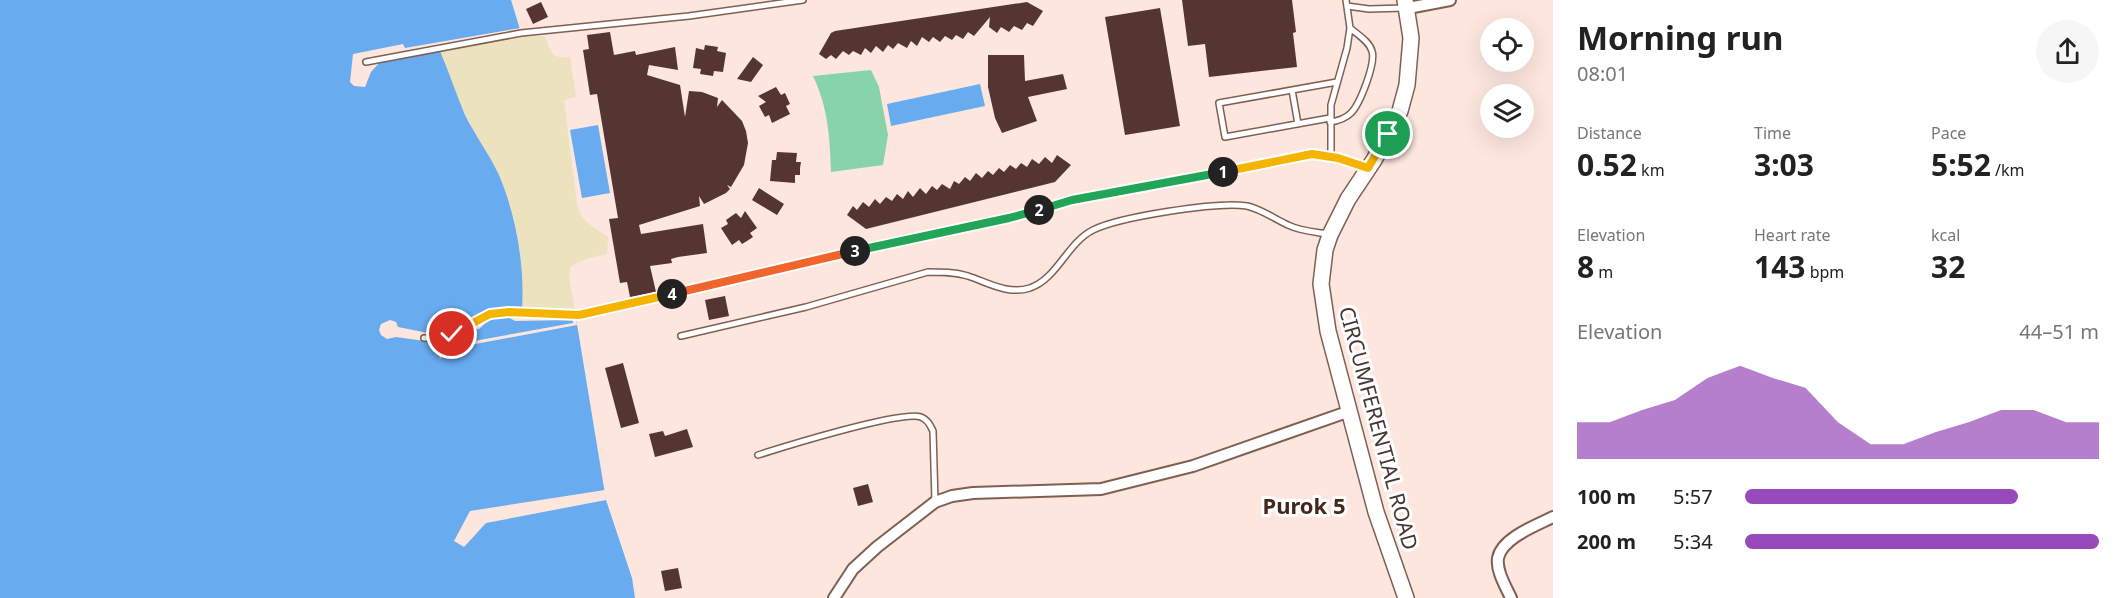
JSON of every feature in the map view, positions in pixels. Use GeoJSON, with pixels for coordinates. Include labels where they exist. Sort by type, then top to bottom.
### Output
{"type":"FeatureCollection","features":[{"type":"Feature","properties":{"kind":"main road","name":"CIRCUMFERENTIAL ROAD"},"geometry":{"type":"LineString","coordinates":[[1406,598],[1376,512],[1328,331],[1321,284],[1325,250],[1330,235],[1348,199],[1400,111],[1407,85],[1411,38],[1407,4]]}},
{"type":"Feature","properties":{"kind":"street"},"geometry":{"type":"LineString","coordinates":[[1407,4],[1450,0]]}},
{"type":"Feature","properties":{"kind":"street"},"geometry":{"type":"LineString","coordinates":[[834,598],[853,570],[877,547],[935,502],[952,496],[973,493],[1101,489],[1193,466],[1350,411]]}},
{"type":"Feature","properties":{"kind":"street"},"geometry":{"type":"LineString","coordinates":[[1511,598],[1500,574],[1498,558],[1504,547],[1516,536],[1553,517]]}},
{"type":"Feature","properties":{"kind":"lane"},"geometry":{"type":"LineString","coordinates":[[366,62],[521,33],[689,16],[803,0]]}},
{"type":"Feature","properties":{"kind":"lane"},"geometry":{"type":"LineString","coordinates":[[1341,0],[1369,9],[1407,4]]}},
{"type":"Feature","properties":{"kind":"lane"},"geometry":{"type":"LineString","coordinates":[[1331,157],[1331,105],[1347,48],[1350,28],[1347,2]]}},
{"type":"Feature","properties":{"kind":"lane"},"geometry":{"type":"LineString","coordinates":[[1337,82],[1219,103],[1225,137],[1299,124],[1339,121],[1351,113],[1358,104],[1373,60],[1369,45],[1350,28]]}},
{"type":"Feature","properties":{"kind":"lane"},"geometry":{"type":"LineString","coordinates":[[1292,90],[1299,124]]}},
{"type":"Feature","properties":{"kind":"lane"},"geometry":{"type":"LineString","coordinates":[[424,338],[442,338],[490,314],[509,312],[579,315],[1009,218],[1072,200],[1297,156],[1312,154],[1331,157],[1368,168]]}},
{"type":"Feature","properties":{"kind":"lane"},"geometry":{"type":"LineString","coordinates":[[681,336],[806,306],[928,272],[947,272],[967,276],[1012,291],[1031,288],[1048,276],[1073,245],[1093,230],[1125,220],[1210,206],[1246,206],[1291,226],[1330,235]]}},
{"type":"Feature","properties":{"kind":"lane"},"geometry":{"type":"LineString","coordinates":[[758,455],[798,442],[892,419],[922,417],[933,431],[935,502]]}},
{"type":"Feature","properties":{"kind":"green space"},"geometry":{"type":"Polygon","coordinates":[[[871,70],[879,87],[888,135],[883,165],[831,172],[827,123],[822,99],[813,76],[871,70]]]}},
{"type":"Feature","properties":{"kind":"sand"},"geometry":{"type":"Polygon","coordinates":[[[522,36],[544,36],[554,55],[570,57],[576,97],[564,100],[577,204],[585,220],[608,237],[607,254],[586,259],[571,266],[569,277],[575,312],[522,309],[521,258],[511,207],[499,175],[461,106],[440,50],[522,36]]]}},
{"type":"Feature","properties":{"kind":"water"},"geometry":{"type":"Polygon","coordinates":[[[0,0],[511,0],[522,36],[440,51],[465,115],[505,190],[515,224],[521,258],[522,309],[575,312],[606,500],[632,578],[635,598],[0,598],[0,0]]]}},
{"type":"Feature","properties":{"kind":"water"},"geometry":{"type":"Polygon","coordinates":[[[980,84],[985,106],[891,126],[887,104],[980,84]]]}},
{"type":"Feature","properties":{"kind":"water"},"geometry":{"type":"Polygon","coordinates":[[[598,125],[610,193],[582,198],[570,130],[598,125]]]}},
{"type":"Feature","properties":{"kind":"pier"},"geometry":{"type":"Polygon","coordinates":[[[520,28],[522,36],[380,62],[371,72],[365,87],[354,86],[350,82],[353,54],[403,44],[405,48],[520,28]]]}},
{"type":"Feature","properties":{"kind":"pier"},"geometry":{"type":"Polygon","coordinates":[[[491,309],[575,312],[577,325],[454,348],[454,353],[445,353],[440,359],[438,349],[444,344],[451,343],[452,345],[573,323],[573,320],[515,321],[506,316],[494,315],[479,329],[472,329],[440,343],[396,337],[387,339],[381,335],[379,330],[381,324],[390,320],[396,322],[398,327],[438,335],[491,309]]]}},
{"type":"Feature","properties":{"kind":"pier"},"geometry":{"type":"Polygon","coordinates":[[[605,490],[606,500],[486,523],[464,547],[454,541],[470,511],[605,490]]]}},
{"type":"Feature","properties":{"kind":"building"},"geometry":{"type":"Polygon","coordinates":[[[1182,0],[1292,0],[1297,67],[1209,77],[1205,44],[1188,46],[1182,0]]]}},
{"type":"Feature","properties":{"kind":"building"},"geometry":{"type":"Polygon","coordinates":[[[541,2],[548,17],[533,24],[526,9],[541,2]]]}},
{"type":"Feature","properties":{"kind":"building"},"geometry":{"type":"Polygon","coordinates":[[[1027,2],[1043,11],[1033,26],[1027,23],[1022,30],[1014,26],[1009,32],[1001,27],[997,33],[989,27],[990,17],[974,36],[968,32],[963,39],[956,35],[952,40],[945,36],[940,42],[933,37],[929,42],[922,37],[917,46],[911,41],[907,48],[898,43],[893,49],[888,45],[883,52],[876,46],[871,53],[865,48],[861,55],[853,51],[849,55],[843,51],[836,59],[831,55],[826,59],[819,54],[831,33],[835,31],[1027,2]]]}},
{"type":"Feature","properties":{"kind":"building"},"geometry":{"type":"Polygon","coordinates":[[[1160,8],[1180,126],[1125,135],[1105,17],[1160,8]]]}},
{"type":"Feature","properties":{"kind":"building"},"geometry":{"type":"Polygon","coordinates":[[[610,32],[614,55],[635,51],[636,55],[675,47],[678,70],[649,65],[647,75],[680,85],[685,117],[689,91],[702,92],[718,98],[717,107],[722,100],[742,121],[748,143],[744,165],[731,187],[727,185],[730,189],[726,193],[704,204],[699,196],[700,206],[639,225],[641,234],[703,224],[707,253],[678,257],[671,259],[672,263],[650,266],[656,292],[630,297],[627,282],[620,283],[609,219],[618,218],[597,94],[590,95],[583,50],[589,49],[587,35],[610,32]]]}},
{"type":"Feature","properties":{"kind":"building"},"geometry":{"type":"Polygon","coordinates":[[[705,45],[718,47],[717,51],[726,53],[723,72],[714,71],[713,76],[700,74],[701,69],[693,68],[696,48],[704,50],[705,45]]]}},
{"type":"Feature","properties":{"kind":"building"},"geometry":{"type":"Polygon","coordinates":[[[988,55],[1024,55],[1025,81],[1063,74],[1067,89],[1028,97],[1037,121],[1002,133],[995,118],[988,87],[988,55]]]}},
{"type":"Feature","properties":{"kind":"building"},"geometry":{"type":"Polygon","coordinates":[[[753,57],[763,65],[751,82],[737,79],[753,57]]]}},
{"type":"Feature","properties":{"kind":"building"},"geometry":{"type":"Polygon","coordinates":[[[776,87],[781,95],[785,93],[790,104],[786,106],[790,114],[772,123],[769,115],[765,117],[759,106],[766,102],[758,96],[776,87]]]}},
{"type":"Feature","properties":{"kind":"building"},"geometry":{"type":"Polygon","coordinates":[[[777,152],[797,153],[796,162],[801,162],[800,175],[795,175],[795,183],[770,181],[772,160],[776,160],[777,152]]]}},
{"type":"Feature","properties":{"kind":"building"},"geometry":{"type":"Polygon","coordinates":[[[1057,155],[1071,165],[1055,182],[866,229],[847,215],[853,206],[857,210],[863,202],[869,207],[875,199],[880,204],[886,197],[892,201],[897,194],[903,199],[908,191],[913,197],[920,188],[926,194],[932,186],[937,190],[942,184],[950,189],[954,181],[959,184],[965,177],[970,181],[976,173],[982,178],[988,171],[993,175],[999,168],[1004,172],[1010,165],[1016,169],[1021,163],[1027,167],[1032,159],[1039,164],[1045,157],[1052,163],[1057,155]]]}},
{"type":"Feature","properties":{"kind":"building"},"geometry":{"type":"Polygon","coordinates":[[[759,188],[784,204],[777,215],[752,200],[759,188]]]}},
{"type":"Feature","properties":{"kind":"building"},"geometry":{"type":"Polygon","coordinates":[[[745,211],[757,228],[750,233],[753,237],[742,244],[739,240],[732,245],[721,228],[728,224],[726,220],[736,213],[741,218],[745,211]]]}},
{"type":"Feature","properties":{"kind":"building"},"geometry":{"type":"Polygon","coordinates":[[[725,296],[729,316],[709,320],[705,300],[725,296]]]}},
{"type":"Feature","properties":{"kind":"building"},"geometry":{"type":"Polygon","coordinates":[[[623,363],[639,423],[621,428],[605,368],[623,363]]]}},
{"type":"Feature","properties":{"kind":"building"},"geometry":{"type":"Polygon","coordinates":[[[687,429],[693,447],[655,457],[649,434],[663,431],[665,436],[687,429]]]}},
{"type":"Feature","properties":{"kind":"building"},"geometry":{"type":"Polygon","coordinates":[[[868,484],[873,502],[858,506],[853,488],[868,484]]]}},
{"type":"Feature","properties":{"kind":"building"},"geometry":{"type":"Polygon","coordinates":[[[678,568],[682,588],[665,591],[661,571],[678,568]]]}},
{"type":"Feature","properties":{"kind":"district","name":"Purok 5"},"geometry":{"type":"Point","coordinates":[1304,505]}},
{"type":"Feature","properties":{"kind":"route"},"geometry":{"type":"LineString","coordinates":[[452,334],[490,314],[509,312],[579,315],[1009,218],[1072,200],[1297,156],[1324,155],[1368,168],[1388,134]]}}]}
